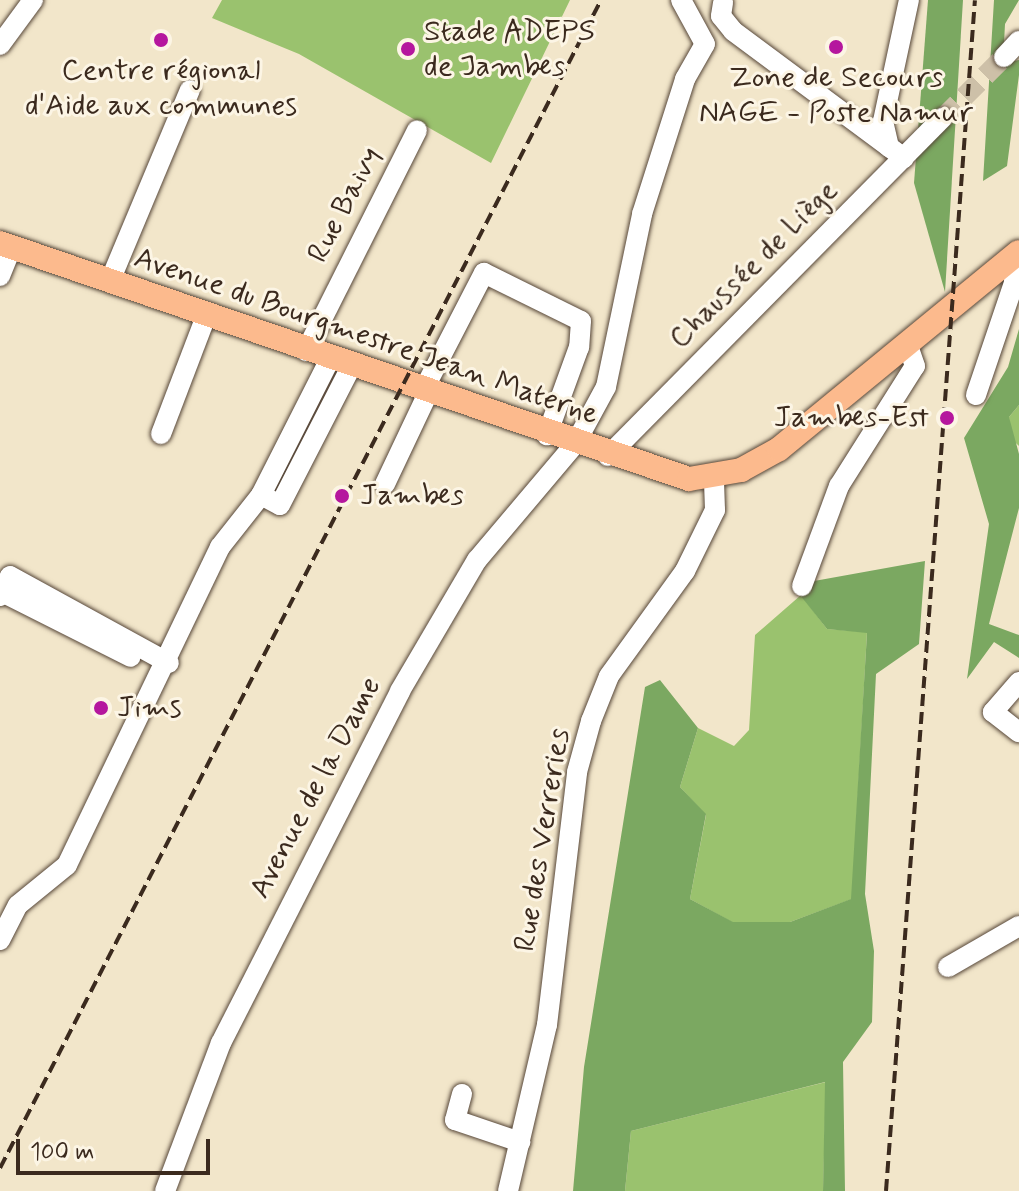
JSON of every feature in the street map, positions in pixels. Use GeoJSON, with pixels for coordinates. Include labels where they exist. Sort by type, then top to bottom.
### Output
{"type":"FeatureCollection","features":[{"type":"Feature","properties":{"kind":"main road","name":"Avenue du Bourgmestre Jean Materne"},"geometry":{"type":"LineString","coordinates":[[6,245],[608,456],[714,479]]}},
{"type":"Feature","properties":{"kind":"main road"},"geometry":{"type":"LineString","coordinates":[[714,479],[779,449],[1017,254]]}},
{"type":"Feature","properties":{"kind":"street"},"geometry":{"type":"LineString","coordinates":[[0,45],[33,0]]}},
{"type":"Feature","properties":{"kind":"street"},"geometry":{"type":"LineString","coordinates":[[681,0],[681,10],[702,29],[715,24],[733,31]]}},
{"type":"Feature","properties":{"kind":"street"},"geometry":{"type":"LineString","coordinates":[[897,153],[883,121],[909,0]]}},
{"type":"Feature","properties":{"kind":"street"},"geometry":{"type":"LineString","coordinates":[[723,3],[721,16],[733,31],[897,153]]}},
{"type":"Feature","properties":{"kind":"street","name":"Avenue de la Dame"},"geometry":{"type":"LineString","coordinates":[[165,1191],[221,1043],[400,691],[477,560],[575,444],[614,364],[642,214],[705,44],[702,29]]}},
{"type":"Feature","properties":{"kind":"street"},"geometry":{"type":"LineString","coordinates":[[1004,57],[1019,41]]}},
{"type":"Feature","properties":{"kind":"street"},"geometry":{"type":"LineString","coordinates":[[110,281],[190,90]]}},
{"type":"Feature","properties":{"kind":"street","name":"Chaussée de Liège"},"geometry":{"type":"LineString","coordinates":[[608,456],[897,153],[943,118]]}},
{"type":"Feature","properties":{"kind":"street","name":"Rue Baivy"},"geometry":{"type":"LineString","coordinates":[[306,351],[417,130]]}},
{"type":"Feature","properties":{"kind":"street"},"geometry":{"type":"LineString","coordinates":[[0,276],[6,245]]}},
{"type":"Feature","properties":{"kind":"street"},"geometry":{"type":"LineString","coordinates":[[976,395],[1014,283],[1017,254]]}},
{"type":"Feature","properties":{"kind":"street"},"geometry":{"type":"LineString","coordinates":[[385,484],[484,273],[581,321],[579,347],[547,435]]}},
{"type":"Feature","properties":{"kind":"street"},"geometry":{"type":"LineString","coordinates":[[161,434],[206,316]]}},
{"type":"Feature","properties":{"kind":"street"},"geometry":{"type":"LineString","coordinates":[[802,586],[839,486],[915,366],[908,346]]}},
{"type":"Feature","properties":{"kind":"street"},"geometry":{"type":"LineString","coordinates":[[0,940],[18,905],[67,865],[167,668],[234,520],[261,495],[280,505],[340,363]]}},
{"type":"Feature","properties":{"kind":"street","name":"Rue des Verreries"},"geometry":{"type":"LineString","coordinates":[[508,1191],[547,1025],[577,772],[591,721],[609,676],[685,571],[715,510],[714,479]]}},
{"type":"Feature","properties":{"kind":"street"},"geometry":{"type":"LineString","coordinates":[[4,588],[167,668]]}},
{"type":"Feature","properties":{"kind":"street"},"geometry":{"type":"LineString","coordinates":[[1019,682],[993,712],[1019,732]]}},
{"type":"Feature","properties":{"kind":"street"},"geometry":{"type":"LineString","coordinates":[[948,967],[1019,926]]}},
{"type":"Feature","properties":{"kind":"street"},"geometry":{"type":"LineString","coordinates":[[462,1094],[455,1120],[520,1142]]}},
{"type":"Feature","properties":{"kind":"green space"},"geometry":{"type":"Polygon","coordinates":[[[222,0],[570,0],[491,163],[299,54],[212,18],[222,0]]]}},
{"type":"Feature","properties":{"kind":"green space"},"geometry":{"type":"Polygon","coordinates":[[[928,0],[963,0],[945,292],[914,183],[928,0]]]}},
{"type":"Feature","properties":{"kind":"green space"},"geometry":{"type":"Polygon","coordinates":[[[994,0],[1019,0],[1005,24],[1003,63],[1019,60],[1019,75],[1007,166],[983,181],[994,0]]]}},
{"type":"Feature","properties":{"kind":"green space"},"geometry":{"type":"Polygon","coordinates":[[[1019,329],[1019,405],[1009,417],[1019,454],[1019,508],[989,624],[1019,635],[1019,658],[994,642],[967,679],[989,524],[964,438],[1008,367],[1019,329]]]}},
{"type":"Feature","properties":{"kind":"green space"},"geometry":{"type":"Polygon","coordinates":[[[1019,405],[1019,446],[1010,438],[1009,417],[1019,405]]]}},
{"type":"Feature","properties":{"kind":"green space"},"geometry":{"type":"Polygon","coordinates":[[[925,561],[919,644],[876,674],[865,894],[874,951],[872,1022],[843,1062],[845,1191],[823,1191],[825,1082],[631,1131],[625,1191],[573,1191],[584,1067],[645,687],[660,680],[698,728],[680,787],[706,814],[690,899],[733,922],[790,922],[851,899],[867,633],[827,629],[792,585],[925,561]]]}},
{"type":"Feature","properties":{"kind":"green space"},"geometry":{"type":"Polygon","coordinates":[[[801,595],[827,629],[867,632],[852,899],[790,922],[732,922],[690,899],[706,815],[680,787],[698,728],[734,746],[749,730],[755,635],[801,595]]]}},
{"type":"Feature","properties":{"kind":"green space"},"geometry":{"type":"Polygon","coordinates":[[[826,1082],[823,1191],[625,1191],[631,1131],[826,1082]]]}},
{"type":"Feature","properties":{"kind":"tunnel"},"geometry":{"type":"LineString","coordinates":[[943,118],[1004,57]]}},
{"type":"Feature","properties":{"kind":"railway"},"geometry":{"type":"LineString","coordinates":[[0,1168],[601,0]]}},
{"type":"Feature","properties":{"kind":"railway"},"geometry":{"type":"LineString","coordinates":[[886,1191],[975,0]]}},
{"type":"Feature","properties":{"kind":"place","name":"Centre régional d'Aide aux communes"},"geometry":{"type":"Point","coordinates":[161,40]}},
{"type":"Feature","properties":{"kind":"place","name":"Zone de Secours NAGE - Poste Namur"},"geometry":{"type":"Point","coordinates":[836,47]}},
{"type":"Feature","properties":{"kind":"place","name":"Stade ADEPS de Jambes"},"geometry":{"type":"Point","coordinates":[408,49]}},
{"type":"Feature","properties":{"kind":"place","name":"Jambes-Est"},"geometry":{"type":"Point","coordinates":[947,418]}},
{"type":"Feature","properties":{"kind":"place","name":"Jambes"},"geometry":{"type":"Point","coordinates":[342,496]}},
{"type":"Feature","properties":{"kind":"place","name":"Jims"},"geometry":{"type":"Point","coordinates":[101,708]}}]}
